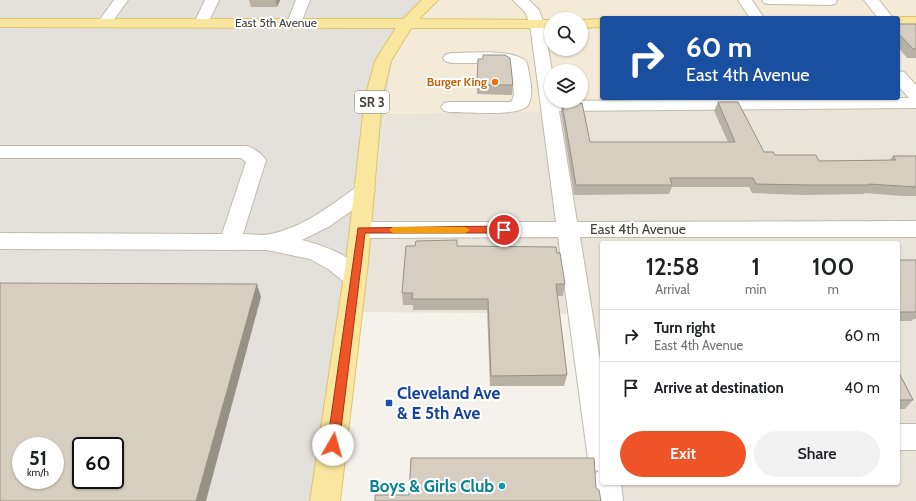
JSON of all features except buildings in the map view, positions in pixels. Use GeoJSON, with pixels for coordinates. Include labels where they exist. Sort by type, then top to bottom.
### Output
{"type":"FeatureCollection","features":[{"type":"Feature","properties":{"kind":"main road","name":"SR 3"},"geometry":{"type":"LineString","coordinates":[[325,501],[361,230],[372,103],[380,69],[387,52],[409,23],[431,0]]}},
{"type":"Feature","properties":{"kind":"main road"},"geometry":{"type":"LineString","coordinates":[[900,21],[916,21]]}},
{"type":"Feature","properties":{"kind":"main road","name":"East 5th Avenue"},"geometry":{"type":"LineString","coordinates":[[0,23],[201,22],[544,24]]}},
{"type":"Feature","properties":{"kind":"main road"},"geometry":{"type":"LineString","coordinates":[[588,24],[600,23]]}},
{"type":"Feature","properties":{"kind":"street"},"geometry":{"type":"LineString","coordinates":[[105,22],[121,0]]}},
{"type":"Feature","properties":{"kind":"street"},"geometry":{"type":"LineString","coordinates":[[201,22],[212,0]]}},
{"type":"Feature","properties":{"kind":"street"},"geometry":{"type":"LineString","coordinates":[[294,23],[303,0]]}},
{"type":"Feature","properties":{"kind":"street"},"geometry":{"type":"LineString","coordinates":[[520,0],[532,10],[544,24]]}},
{"type":"Feature","properties":{"kind":"street"},"geometry":{"type":"LineString","coordinates":[[745,0],[756,16]]}},
{"type":"Feature","properties":{"kind":"street"},"geometry":{"type":"LineString","coordinates":[[769,0],[830,1]]}},
{"type":"Feature","properties":{"kind":"street"},"geometry":{"type":"LineString","coordinates":[[871,0],[884,16]]}},
{"type":"Feature","properties":{"kind":"street"},"geometry":{"type":"LineString","coordinates":[[450,107],[512,107],[520,104],[523,94],[519,63],[514,60],[507,58],[451,58]]}},
{"type":"Feature","properties":{"kind":"street"},"geometry":{"type":"LineString","coordinates":[[900,78],[916,95]]}},
{"type":"Feature","properties":{"kind":"street"},"geometry":{"type":"LineString","coordinates":[[588,106],[916,104]]}},
{"type":"Feature","properties":{"kind":"street"},"geometry":{"type":"LineString","coordinates":[[549,108],[600,437]]}},
{"type":"Feature","properties":{"kind":"street"},"geometry":{"type":"LineString","coordinates":[[0,152],[246,152],[256,160],[230,242]]}},
{"type":"Feature","properties":{"kind":"street"},"geometry":{"type":"LineString","coordinates":[[267,242],[303,233],[321,223],[365,191]]}},
{"type":"Feature","properties":{"kind":"street","name":"East 4th Avenue"},"geometry":{"type":"LineString","coordinates":[[361,230],[916,229]]}},
{"type":"Feature","properties":{"kind":"street"},"geometry":{"type":"LineString","coordinates":[[0,241],[267,242],[302,248],[320,254],[333,260],[355,278]]}},
{"type":"Feature","properties":{"kind":"street"},"geometry":{"type":"LineString","coordinates":[[900,437],[916,437]]}},
{"type":"Feature","properties":{"kind":"street"},"geometry":{"type":"LineString","coordinates":[[606,485],[608,501]]}},
{"type":"Feature","properties":{"kind":"shaded area"},"geometry":{"type":"Polygon","coordinates":[[[0,0],[430,0],[396,33],[329,501],[0,501],[0,0]]]}},
{"type":"Feature","properties":{"kind":"shaded area"},"geometry":{"type":"Polygon","coordinates":[[[430,0],[916,0],[916,104],[588,103],[588,64],[544,64],[544,108],[552,108],[553,111],[385,114],[396,33],[430,0]]]}},
{"type":"Feature","properties":{"kind":"shaded area"},"geometry":{"type":"Polygon","coordinates":[[[916,104],[916,501],[612,501],[609,485],[900,485],[900,241],[600,241],[600,421],[584,314],[357,312],[385,114],[916,104]]]}},
{"type":"Feature","properties":{"kind":"slow traffic"},"geometry":{"type":"LineString","coordinates":[[393,230],[465,230]]}},
{"type":"Feature","properties":{"kind":"place","name":"Burger King"},"geometry":{"type":"Point","coordinates":[495,82]}},
{"type":"Feature","properties":{"kind":"place","name":"Cleveland Ave & E 5th Ave"},"geometry":{"type":"Point","coordinates":[389,403]}},
{"type":"Feature","properties":{"kind":"place","name":"Boys & Girls Club"},"geometry":{"type":"Point","coordinates":[502,486]}},
{"type":"Feature","properties":{"kind":"route"},"geometry":{"type":"LineString","coordinates":[[333,445],[361,230],[504,230]]}}]}
